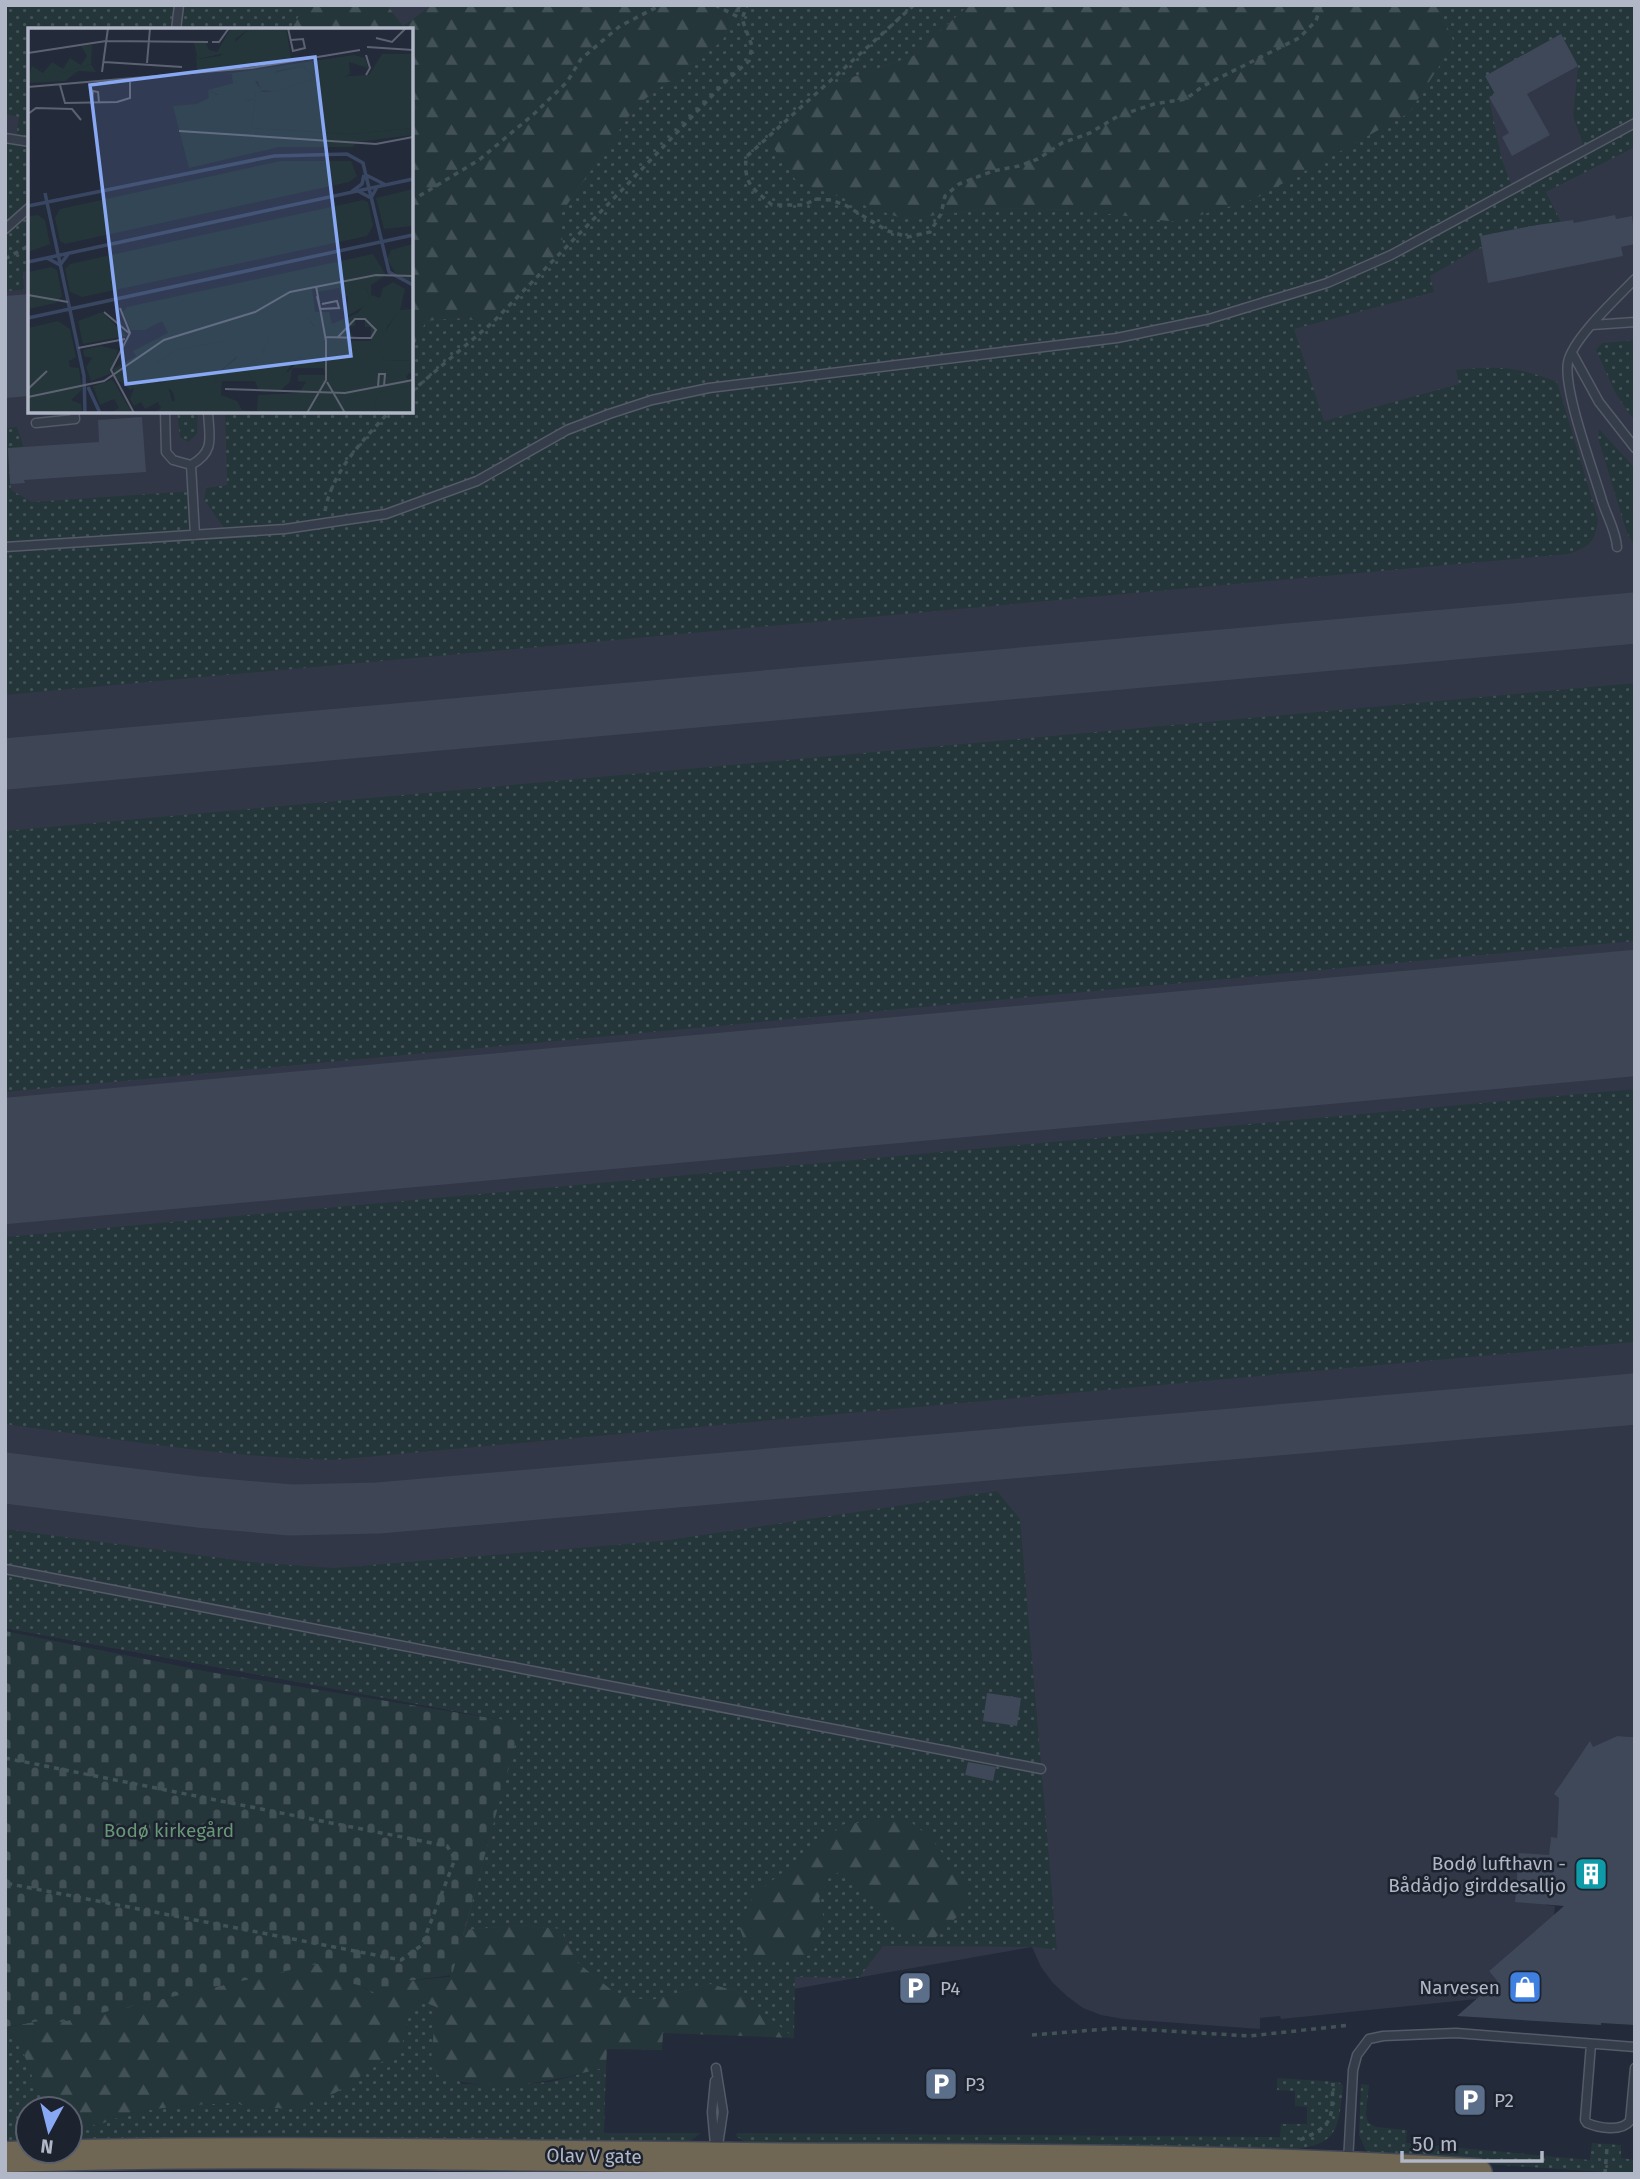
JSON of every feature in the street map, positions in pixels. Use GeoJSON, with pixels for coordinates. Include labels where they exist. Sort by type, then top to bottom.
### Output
{"type":"FeatureCollection","features":[{"type":"Feature","properties":{"kind":"highway","name":"Olav V gate"},"geometry":{"type":"LineString","coordinates":[[5,2157],[263,2152],[1348,2165],[1477,2174]]}},
{"type":"Feature","properties":{"kind":"lane"},"geometry":{"type":"LineString","coordinates":[[176,28],[179,5]]}},
{"type":"Feature","properties":{"kind":"lane"},"geometry":{"type":"LineString","coordinates":[[5,547],[323,524],[386,514],[477,481],[567,430],[652,400],[709,388],[1117,338],[1220,316],[1327,283],[1391,255],[1635,123]]}},
{"type":"Feature","properties":{"kind":"lane"},"geometry":{"type":"LineString","coordinates":[[5,138],[28,142]]}},
{"type":"Feature","properties":{"kind":"lane"},"geometry":{"type":"LineString","coordinates":[[5,229],[28,209]]}},
{"type":"Feature","properties":{"kind":"lane"},"geometry":{"type":"LineString","coordinates":[[1617,547],[1571,394],[1568,362],[1580,338],[1635,279]]}},
{"type":"Feature","properties":{"kind":"lane"},"geometry":{"type":"LineString","coordinates":[[1592,325],[1635,322]]}},
{"type":"Feature","properties":{"kind":"lane"},"geometry":{"type":"LineString","coordinates":[[1572,353],[1599,402],[1635,448]]}},
{"type":"Feature","properties":{"kind":"lane"},"geometry":{"type":"LineString","coordinates":[[36,423],[75,419],[74,413]]}},
{"type":"Feature","properties":{"kind":"lane"},"geometry":{"type":"LineString","coordinates":[[165,413],[166,452],[173,460],[191,465],[203,458],[210,447],[208,413]]}},
{"type":"Feature","properties":{"kind":"lane"},"geometry":{"type":"LineString","coordinates":[[191,465],[195,535]]}},
{"type":"Feature","properties":{"kind":"lane"},"geometry":{"type":"LineString","coordinates":[[5,1569],[1041,1769]]}},
{"type":"Feature","properties":{"kind":"lane"},"geometry":{"type":"LineString","coordinates":[[1348,2165],[1353,2070],[1357,2055],[1369,2039],[1456,2033],[1635,2047]]}},
{"type":"Feature","properties":{"kind":"lane"},"geometry":{"type":"LineString","coordinates":[[1591,2044],[1585,2120],[1587,2123],[1621,2128],[1627,2126],[1630,2121],[1635,2068]]}},
{"type":"Feature","properties":{"kind":"lane"},"geometry":{"type":"LineString","coordinates":[[716,2068],[723,2112],[716,2158],[712,2112],[716,2068]]}},
{"type":"Feature","properties":{"kind":"path"},"geometry":{"type":"LineString","coordinates":[[413,200],[479,160],[567,82],[582,59],[610,34],[661,5]]}},
{"type":"Feature","properties":{"kind":"path"},"geometry":{"type":"LineString","coordinates":[[715,5],[742,19]]}},
{"type":"Feature","properties":{"kind":"path"},"geometry":{"type":"LineString","coordinates":[[413,391],[493,322],[727,79],[749,61],[752,46],[742,19],[747,5]]}},
{"type":"Feature","properties":{"kind":"path"},"geometry":{"type":"LineString","coordinates":[[914,5],[746,157],[745,175],[751,187],[772,205],[804,205],[816,199],[831,200],[845,205],[888,231],[908,237],[930,232],[942,214],[945,196],[959,184],[993,171],[1038,159],[1062,143],[1090,133],[1118,116],[1154,104],[1186,99],[1203,86],[1299,38],[1316,20],[1321,5]]}},
{"type":"Feature","properties":{"kind":"path"},"geometry":{"type":"LineString","coordinates":[[5,259],[28,246]]}},
{"type":"Feature","properties":{"kind":"path"},"geometry":{"type":"LineString","coordinates":[[323,524],[327,499],[339,475],[357,446],[388,413]]}},
{"type":"Feature","properties":{"kind":"path"},"geometry":{"type":"LineString","coordinates":[[5,1758],[447,1846],[455,1859],[422,1945],[401,1960],[5,1883]]}},
{"type":"Feature","properties":{"kind":"path"},"geometry":{"type":"LineString","coordinates":[[1032,2035],[1119,2028],[1249,2036],[1351,2025]]}},
{"type":"Feature","properties":{"kind":"path"},"geometry":{"type":"LineString","coordinates":[[1294,2143],[1329,2123],[1333,2083]]}},
{"type":"Feature","properties":{"kind":"path"},"geometry":{"type":"LineString","coordinates":[[1605,2174],[1607,2147]]}},
{"type":"Feature","properties":{"kind":"shaded area","name":"Bodø lufthavn - Bådådjo girddesalljo"},"geometry":{"type":"Polygon","coordinates":[[[5,5],[1635,5],[1635,1737],[1617,1736],[1582,1753],[1560,1785],[1557,1838],[1551,1838],[1546,1905],[1555,1906],[1553,1926],[1538,1929],[1489,1971],[1497,1981],[1477,1999],[1281,2019],[1280,2016],[1260,2018],[1260,2029],[1101,2015],[1083,2008],[1053,1983],[1041,1967],[1032,1947],[617,2020],[450,1977],[521,1723],[5,1628],[5,5]]]}},
{"type":"Feature","properties":{"kind":"green space"},"geometry":{"type":"Polygon","coordinates":[[[5,5],[305,5],[292,28],[28,28],[28,271],[23,272],[24,290],[5,291],[5,138],[16,139],[19,117],[5,114],[5,5]]]}},
{"type":"Feature","properties":{"kind":"green space"},"geometry":{"type":"Polygon","coordinates":[[[305,5],[387,5],[403,26],[432,5],[742,5],[722,41],[637,105],[559,216],[564,250],[493,322],[455,318],[426,321],[413,347],[413,111],[417,108],[413,100],[413,28],[292,28],[305,5]]]}},
{"type":"Feature","properties":{"kind":"green space"},"geometry":{"type":"Polygon","coordinates":[[[742,5],[969,5],[913,56],[822,88],[904,219],[994,208],[1075,210],[1334,154],[1409,113],[1454,43],[1438,5],[1635,5],[1635,147],[1546,192],[1566,232],[1477,249],[1430,276],[1434,292],[1294,329],[1324,421],[1459,384],[1456,370],[1507,368],[1557,382],[1598,519],[1593,539],[1587,546],[1569,554],[5,695],[5,428],[17,427],[25,451],[8,453],[11,490],[32,502],[192,491],[195,534],[227,532],[204,500],[206,488],[227,485],[225,413],[413,413],[413,347],[426,321],[455,318],[493,321],[559,216],[637,105],[722,41],[742,5]],[[1561,34],[1486,76],[1495,94],[1489,98],[1502,160],[1514,191],[1585,151],[1573,116],[1578,66],[1561,34]]]}},
{"type":"Feature","properties":{"kind":"green space"},"geometry":{"type":"Polygon","coordinates":[[[969,5],[1438,5],[1454,43],[1409,113],[1255,199],[1177,222],[1075,210],[994,208],[904,219],[797,182],[767,138],[822,88],[913,56],[969,5]]]}},
{"type":"Feature","properties":{"kind":"green space"},"geometry":{"type":"Polygon","coordinates":[[[1635,340],[1635,422],[1616,394],[1596,350],[1602,343],[1635,340]]]}},
{"type":"Feature","properties":{"kind":"green space"},"geometry":{"type":"Polygon","coordinates":[[[177,413],[198,413],[197,434],[188,442],[180,437],[177,413]]]}},
{"type":"Feature","properties":{"kind":"green space"},"geometry":{"type":"Polygon","coordinates":[[[1599,429],[1635,468],[1635,548],[1626,530],[1598,438],[1599,429]]]}},
{"type":"Feature","properties":{"kind":"green space"},"geometry":{"type":"Polygon","coordinates":[[[1635,683],[1635,941],[5,1092],[5,831],[1635,683]]]}},
{"type":"Feature","properties":{"kind":"green space"},"geometry":{"type":"Polygon","coordinates":[[[1635,1089],[1635,1342],[333,1460],[210,1451],[5,1424],[5,1237],[1635,1089]]]}},
{"type":"Feature","properties":{"kind":"green space"},"geometry":{"type":"Polygon","coordinates":[[[997,1491],[1020,1519],[1057,1950],[1033,1947],[883,1946],[859,1978],[795,1977],[794,2038],[736,1991],[710,1984],[652,2000],[620,1997],[578,1963],[560,1929],[520,1925],[465,1930],[520,1723],[5,1628],[5,1529],[251,1562],[334,1568],[662,1541],[997,1491]]]}},
{"type":"Feature","properties":{"kind":"green space","name":"Bodø kirkegård"},"geometry":{"type":"Polygon","coordinates":[[[5,1631],[209,1672],[521,1723],[452,1975],[406,1981],[392,1990],[372,1993],[362,1986],[346,1982],[321,1963],[61,2022],[39,2021],[5,2027],[5,1631]]]}},
{"type":"Feature","properties":{"kind":"green space"},"geometry":{"type":"Polygon","coordinates":[[[907,1819],[930,1837],[969,1888],[962,1912],[932,1941],[905,1931],[881,1914],[842,1870],[828,1879],[819,1898],[825,1923],[812,1955],[768,1963],[750,1958],[740,1929],[744,1913],[755,1894],[844,1824],[907,1819]]]}},
{"type":"Feature","properties":{"kind":"green space"},"geometry":{"type":"Polygon","coordinates":[[[520,1925],[560,1929],[578,1963],[620,1997],[652,2000],[710,1984],[736,1991],[794,2038],[663,2033],[662,2050],[607,2049],[606,2067],[522,2084],[479,2084],[437,2075],[431,2062],[436,2007],[419,2000],[406,2010],[408,2032],[397,2052],[335,2093],[286,2109],[229,2103],[178,2106],[129,2113],[96,2126],[84,2119],[84,2095],[37,2094],[26,2059],[8,2027],[39,2021],[61,2022],[321,1963],[346,1982],[362,1986],[366,1990],[392,1990],[406,1981],[450,1977],[465,1930],[520,1925]]]}},
{"type":"Feature","properties":{"kind":"green space"},"geometry":{"type":"Polygon","coordinates":[[[419,2000],[436,2007],[435,2031],[461,2084],[550,2082],[606,2067],[604,2133],[701,2133],[688,2143],[84,2146],[84,2119],[96,2126],[129,2113],[229,2103],[286,2109],[408,2032],[406,2010],[419,2000]]]}},
{"type":"Feature","properties":{"kind":"green space"},"geometry":{"type":"Polygon","coordinates":[[[5,2027],[8,2027],[22,2051],[37,2094],[42,2095],[14,2095],[14,2149],[5,2149],[5,2027]]]}},
{"type":"Feature","properties":{"kind":"green space"},"geometry":{"type":"Polygon","coordinates":[[[1277,2078],[1339,2082],[1343,2086],[1339,2116],[1332,2134],[1316,2145],[1286,2151],[748,2144],[736,2136],[737,2133],[1280,2137],[1281,2124],[1307,2124],[1307,2107],[1295,2106],[1295,2091],[1277,2090],[1277,2078]]]}},
{"type":"Feature","properties":{"kind":"green space"},"geometry":{"type":"Polygon","coordinates":[[[1361,2084],[1369,2085],[1366,2114],[1368,2123],[1376,2127],[1407,2130],[1406,2143],[1590,2160],[1592,2143],[1621,2145],[1621,2158],[1635,2160],[1635,2174],[1378,2157],[1367,2153],[1359,2135],[1361,2084]]]}},
{"type":"Feature","properties":{"kind":"building"},"geometry":{"type":"Polygon","coordinates":[[[1561,34],[1578,66],[1527,94],[1550,135],[1512,156],[1502,137],[1509,133],[1489,97],[1495,94],[1485,76],[1561,34]]]}},
{"type":"Feature","properties":{"kind":"building"},"geometry":{"type":"Polygon","coordinates":[[[1615,215],[1616,219],[1632,216],[1635,244],[1621,247],[1623,256],[1488,283],[1480,236],[1537,225],[1573,220],[1574,223],[1615,215]]]}},
{"type":"Feature","properties":{"kind":"building"},"geometry":{"type":"Polygon","coordinates":[[[28,294],[28,396],[5,398],[5,296],[28,294]]]}},
{"type":"Feature","properties":{"kind":"building"},"geometry":{"type":"Polygon","coordinates":[[[142,417],[146,472],[24,480],[25,483],[10,484],[8,448],[99,442],[98,420],[142,417]]]}},
{"type":"Feature","properties":{"kind":"building"},"geometry":{"type":"Polygon","coordinates":[[[987,1693],[1021,1698],[1017,1726],[983,1721],[987,1693]]]}},
{"type":"Feature","properties":{"kind":"building","name":"Bodø lufthavn - Bådådjo girddesalljo"},"geometry":{"type":"Polygon","coordinates":[[[1617,1736],[1635,1737],[1635,2025],[1457,2016],[1497,1981],[1489,1971],[1564,1906],[1515,1902],[1519,1853],[1549,1855],[1551,1837],[1557,1838],[1559,1798],[1554,1794],[1590,1741],[1593,1747],[1617,1736]]]}},
{"type":"Feature","properties":{"kind":"building"},"geometry":{"type":"Polygon","coordinates":[[[968,1762],[996,1767],[993,1781],[965,1775],[968,1762]]]}},
{"type":"Feature","properties":{"kind":"taxiway"},"geometry":{"type":"LineString","coordinates":[[5,764],[1635,618]]}},
{"type":"Feature","properties":{"kind":"taxiway"},"geometry":{"type":"LineString","coordinates":[[5,1478],[198,1502],[291,1510],[378,1508],[1635,1399]]}},
{"type":"Feature","properties":{"kind":"runway"},"geometry":{"type":"LineString","coordinates":[[5,1161],[1635,1013]]}},
{"type":"Feature","properties":{"kind":"place","name":"Bodø lufthavn - Bådådjo girddesalljo"},"geometry":{"type":"Point","coordinates":[1591,1874]}},
{"type":"Feature","properties":{"kind":"place","name":"Narvesen"},"geometry":{"type":"Point","coordinates":[1525,1987]}},
{"type":"Feature","properties":{"kind":"place","name":"P4"},"geometry":{"type":"Point","coordinates":[915,1988]}},
{"type":"Feature","properties":{"kind":"place","name":"P3"},"geometry":{"type":"Point","coordinates":[941,2084]}},
{"type":"Feature","properties":{"kind":"place","name":"P2"},"geometry":{"type":"Point","coordinates":[1470,2100]}}]}
